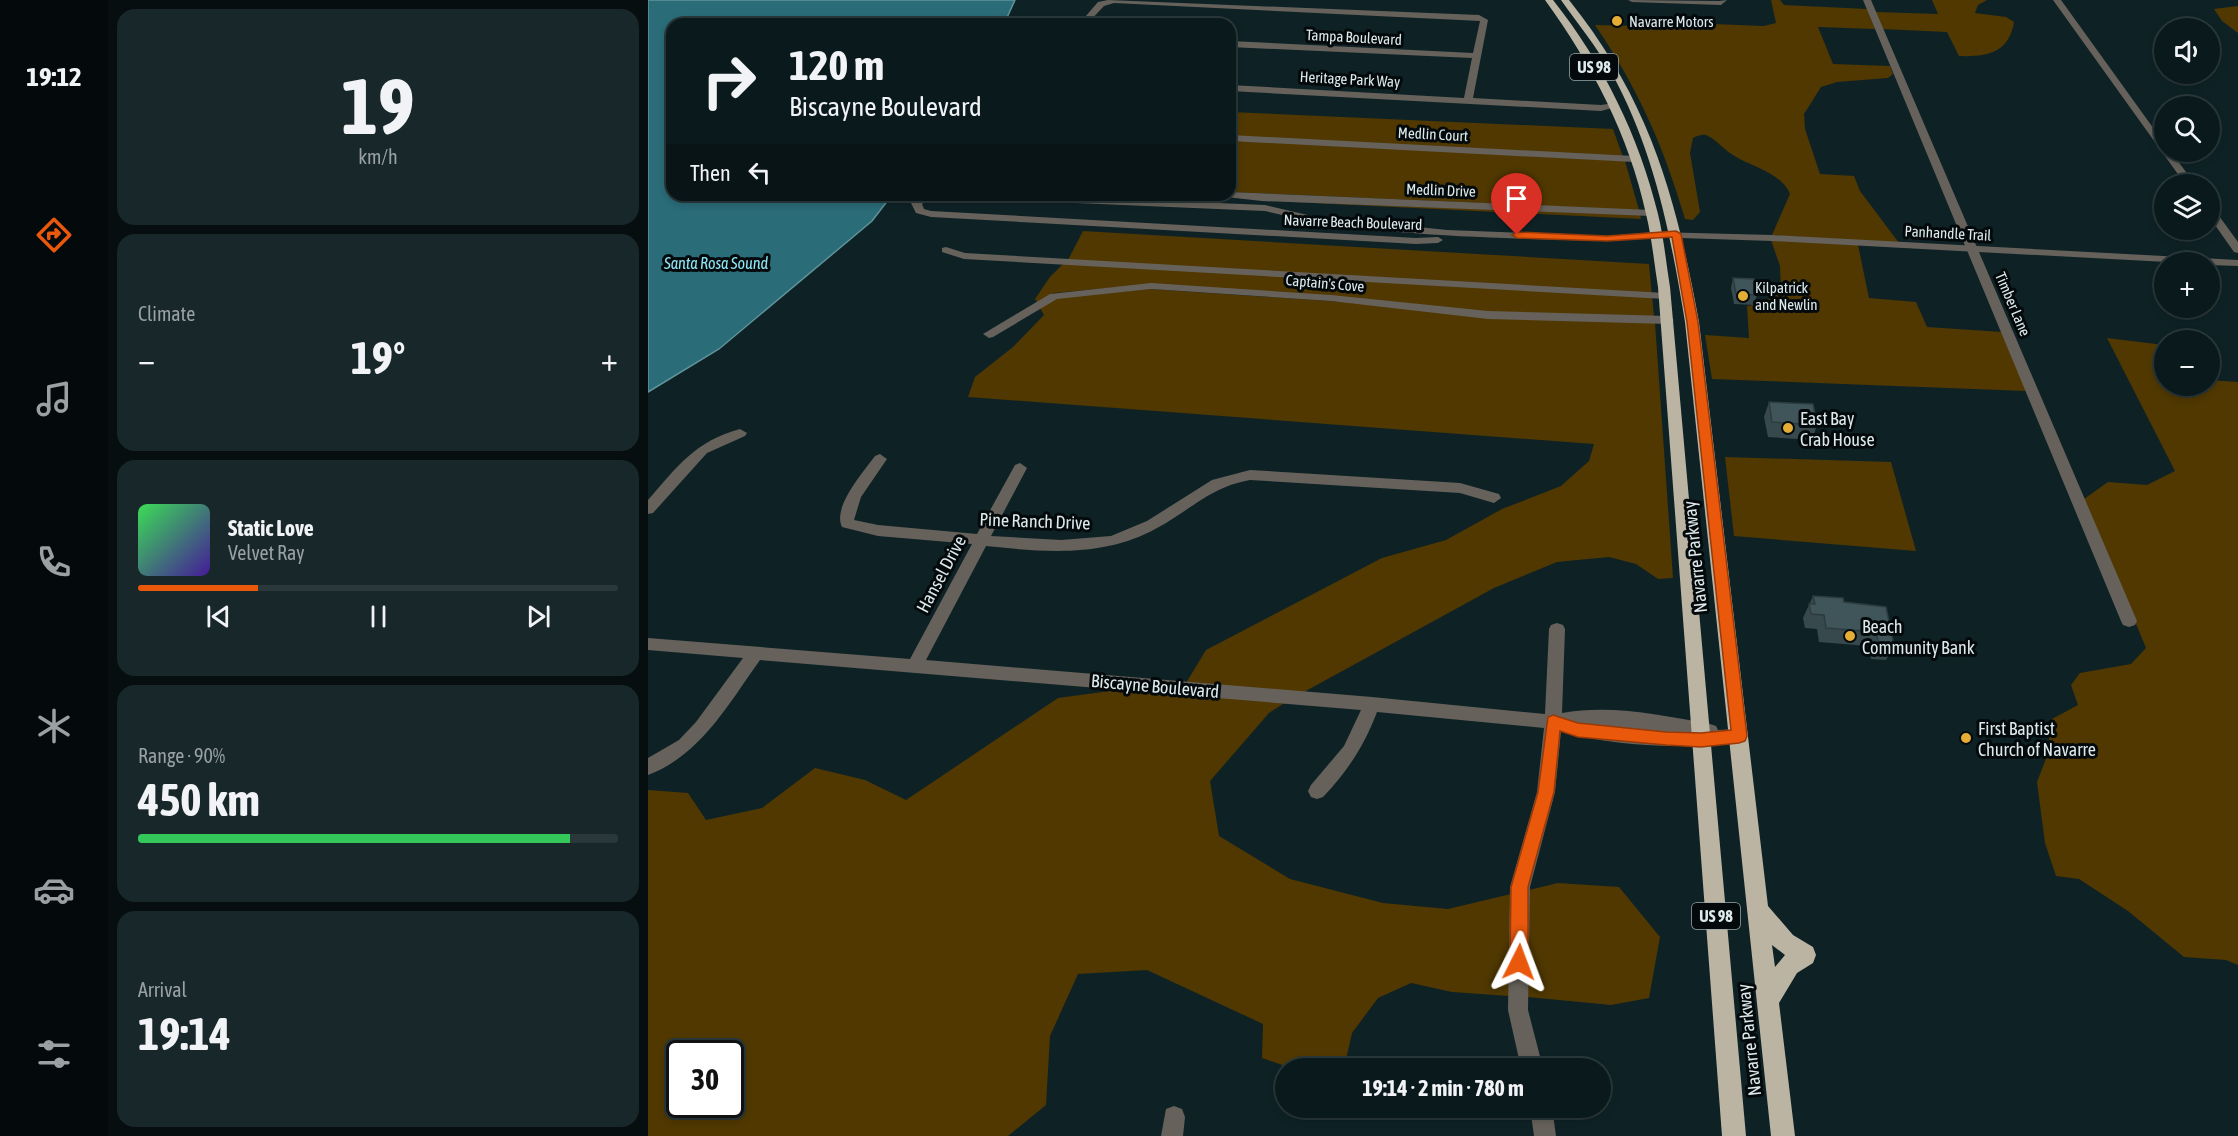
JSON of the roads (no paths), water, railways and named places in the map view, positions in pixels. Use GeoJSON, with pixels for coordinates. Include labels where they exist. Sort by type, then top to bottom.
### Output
{"type":"FeatureCollection","features":[{"type":"Feature","properties":{"kind":"highway","name":"Navarre Parkway"},"geometry":{"type":"LineString","coordinates":[[1549,0],[1585,52],[1614,105],[1634,159],[1656,235],[1668,320],[1734,1136]]}},
{"type":"Feature","properties":{"kind":"highway","name":"Navarre Parkway"},"geometry":{"type":"LineString","coordinates":[[1565,0],[1598,43],[1639,118],[1676,234],[1692,322],[1783,1136]]}},
{"type":"Feature","properties":{"kind":"highway"},"geometry":{"type":"LineString","coordinates":[[1620,80],[1622,92],[1618,102],[1614,105],[1629,113],[1654,175],[1665,194]]}},
{"type":"Feature","properties":{"kind":"highway"},"geometry":{"type":"LineString","coordinates":[[1759,912],[1785,943],[1805,955],[1789,965],[1769,999]]}},
{"type":"Feature","properties":{"kind":"street"},"geometry":{"type":"LineString","coordinates":[[1632,0],[1718,3],[1722,3],[1723,0]]}},
{"type":"Feature","properties":{"kind":"street","name":"Timber Lane"},"geometry":{"type":"LineString","coordinates":[[1867,0],[2128,621]]}},
{"type":"Feature","properties":{"kind":"street"},"geometry":{"type":"LineString","coordinates":[[2057,0],[2154,135]]}},
{"type":"Feature","properties":{"kind":"street"},"geometry":{"type":"LineString","coordinates":[[1088,18],[1101,4],[1114,1],[1475,16],[1484,20],[1468,100]]}},
{"type":"Feature","properties":{"kind":"street","name":"Tampa Boulevard"},"geometry":{"type":"LineString","coordinates":[[1236,44],[1477,56]]}},
{"type":"Feature","properties":{"kind":"street","name":"Heritage Park Way"},"geometry":{"type":"LineString","coordinates":[[1236,88],[1601,108],[1614,105]]}},
{"type":"Feature","properties":{"kind":"street","name":"Medlin Court"},"geometry":{"type":"LineString","coordinates":[[1236,138],[1634,159]]}},
{"type":"Feature","properties":{"kind":"street","name":"Medlin Drive"},"geometry":{"type":"LineString","coordinates":[[1236,196],[1651,213]]}},
{"type":"Feature","properties":{"kind":"street","name":"Navarre Beach Boulevard"},"geometry":{"type":"LineString","coordinates":[[919,201],[916,203],[920,211],[976,217],[1416,241],[1472,234]]}},
{"type":"Feature","properties":{"kind":"street","name":"Navarre Beach Boulevard"},"geometry":{"type":"LineString","coordinates":[[1107,201],[1257,207],[1312,219],[1472,234]]}},
{"type":"Feature","properties":{"kind":"street"},"geometry":{"type":"LineString","coordinates":[[2220,225],[2238,250]]}},
{"type":"Feature","properties":{"kind":"street","name":"Panhandle Trail"},"geometry":{"type":"LineString","coordinates":[[1472,234],[1607,238],[1676,234],[2238,263]]}},
{"type":"Feature","properties":{"kind":"street"},"geometry":{"type":"LineString","coordinates":[[946,250],[964,256],[1665,297]]}},
{"type":"Feature","properties":{"kind":"street","name":"Captain's Cove"},"geometry":{"type":"LineString","coordinates":[[989,334],[1054,296],[1151,286],[1331,298],[1488,315],[1668,320]]}},
{"type":"Feature","properties":{"kind":"street"},"geometry":{"type":"LineString","coordinates":[[648,509],[702,450],[740,433]]}},
{"type":"Feature","properties":{"kind":"street","name":"Pine Ranch Drive"},"geometry":{"type":"LineString","coordinates":[[880,459],[852,501],[846,513],[847,523],[867,529],[982,540],[1077,545],[1112,540],[1148,528],[1211,484],[1250,475],[1460,488],[1494,498]]}},
{"type":"Feature","properties":{"kind":"street","name":"Hansel Drive"},"geometry":{"type":"LineString","coordinates":[[914,667],[1020,468]]}},
{"type":"Feature","properties":{"kind":"street"},"geometry":{"type":"LineString","coordinates":[[1530,1058],[1518,1010],[1520,887],[1546,792],[1553,722],[1557,629]]}},
{"type":"Feature","properties":{"kind":"street","name":"Biscayne Boulevard"},"geometry":{"type":"LineString","coordinates":[[648,644],[1372,704],[1553,722],[1578,730],[1739,736]]}},
{"type":"Feature","properties":{"kind":"street"},"geometry":{"type":"LineString","coordinates":[[648,767],[685,745],[719,706],[756,653]]}},
{"type":"Feature","properties":{"kind":"street"},"geometry":{"type":"LineString","coordinates":[[1317,791],[1342,765],[1360,733],[1372,704]]}},
{"type":"Feature","properties":{"kind":"street"},"geometry":{"type":"LineString","coordinates":[[1543,1118],[1545,1136]]}},
{"type":"Feature","properties":{"kind":"water","name":"Santa Rosa Sound"},"geometry":{"type":"Polygon","coordinates":[[[648,0],[1015,0],[1007,18],[666,18],[666,201],[887,201],[872,221],[719,349],[648,392],[648,0]]]}},
{"type":"Feature","properties":{"kind":"place","name":"Navarre Motors"},"geometry":{"type":"Point","coordinates":[1617,21]}},
{"type":"Feature","properties":{"kind":"place","name":"Kilpatrick and Newlin"},"geometry":{"type":"Point","coordinates":[1743,296]}},
{"type":"Feature","properties":{"kind":"place","name":"East Bay Crab House"},"geometry":{"type":"Point","coordinates":[1788,428]}},
{"type":"Feature","properties":{"kind":"place","name":"Beach Community Bank"},"geometry":{"type":"Point","coordinates":[1850,636]}},
{"type":"Feature","properties":{"kind":"place","name":"First Baptist Church of Navarre"},"geometry":{"type":"Point","coordinates":[1966,738]}}]}
